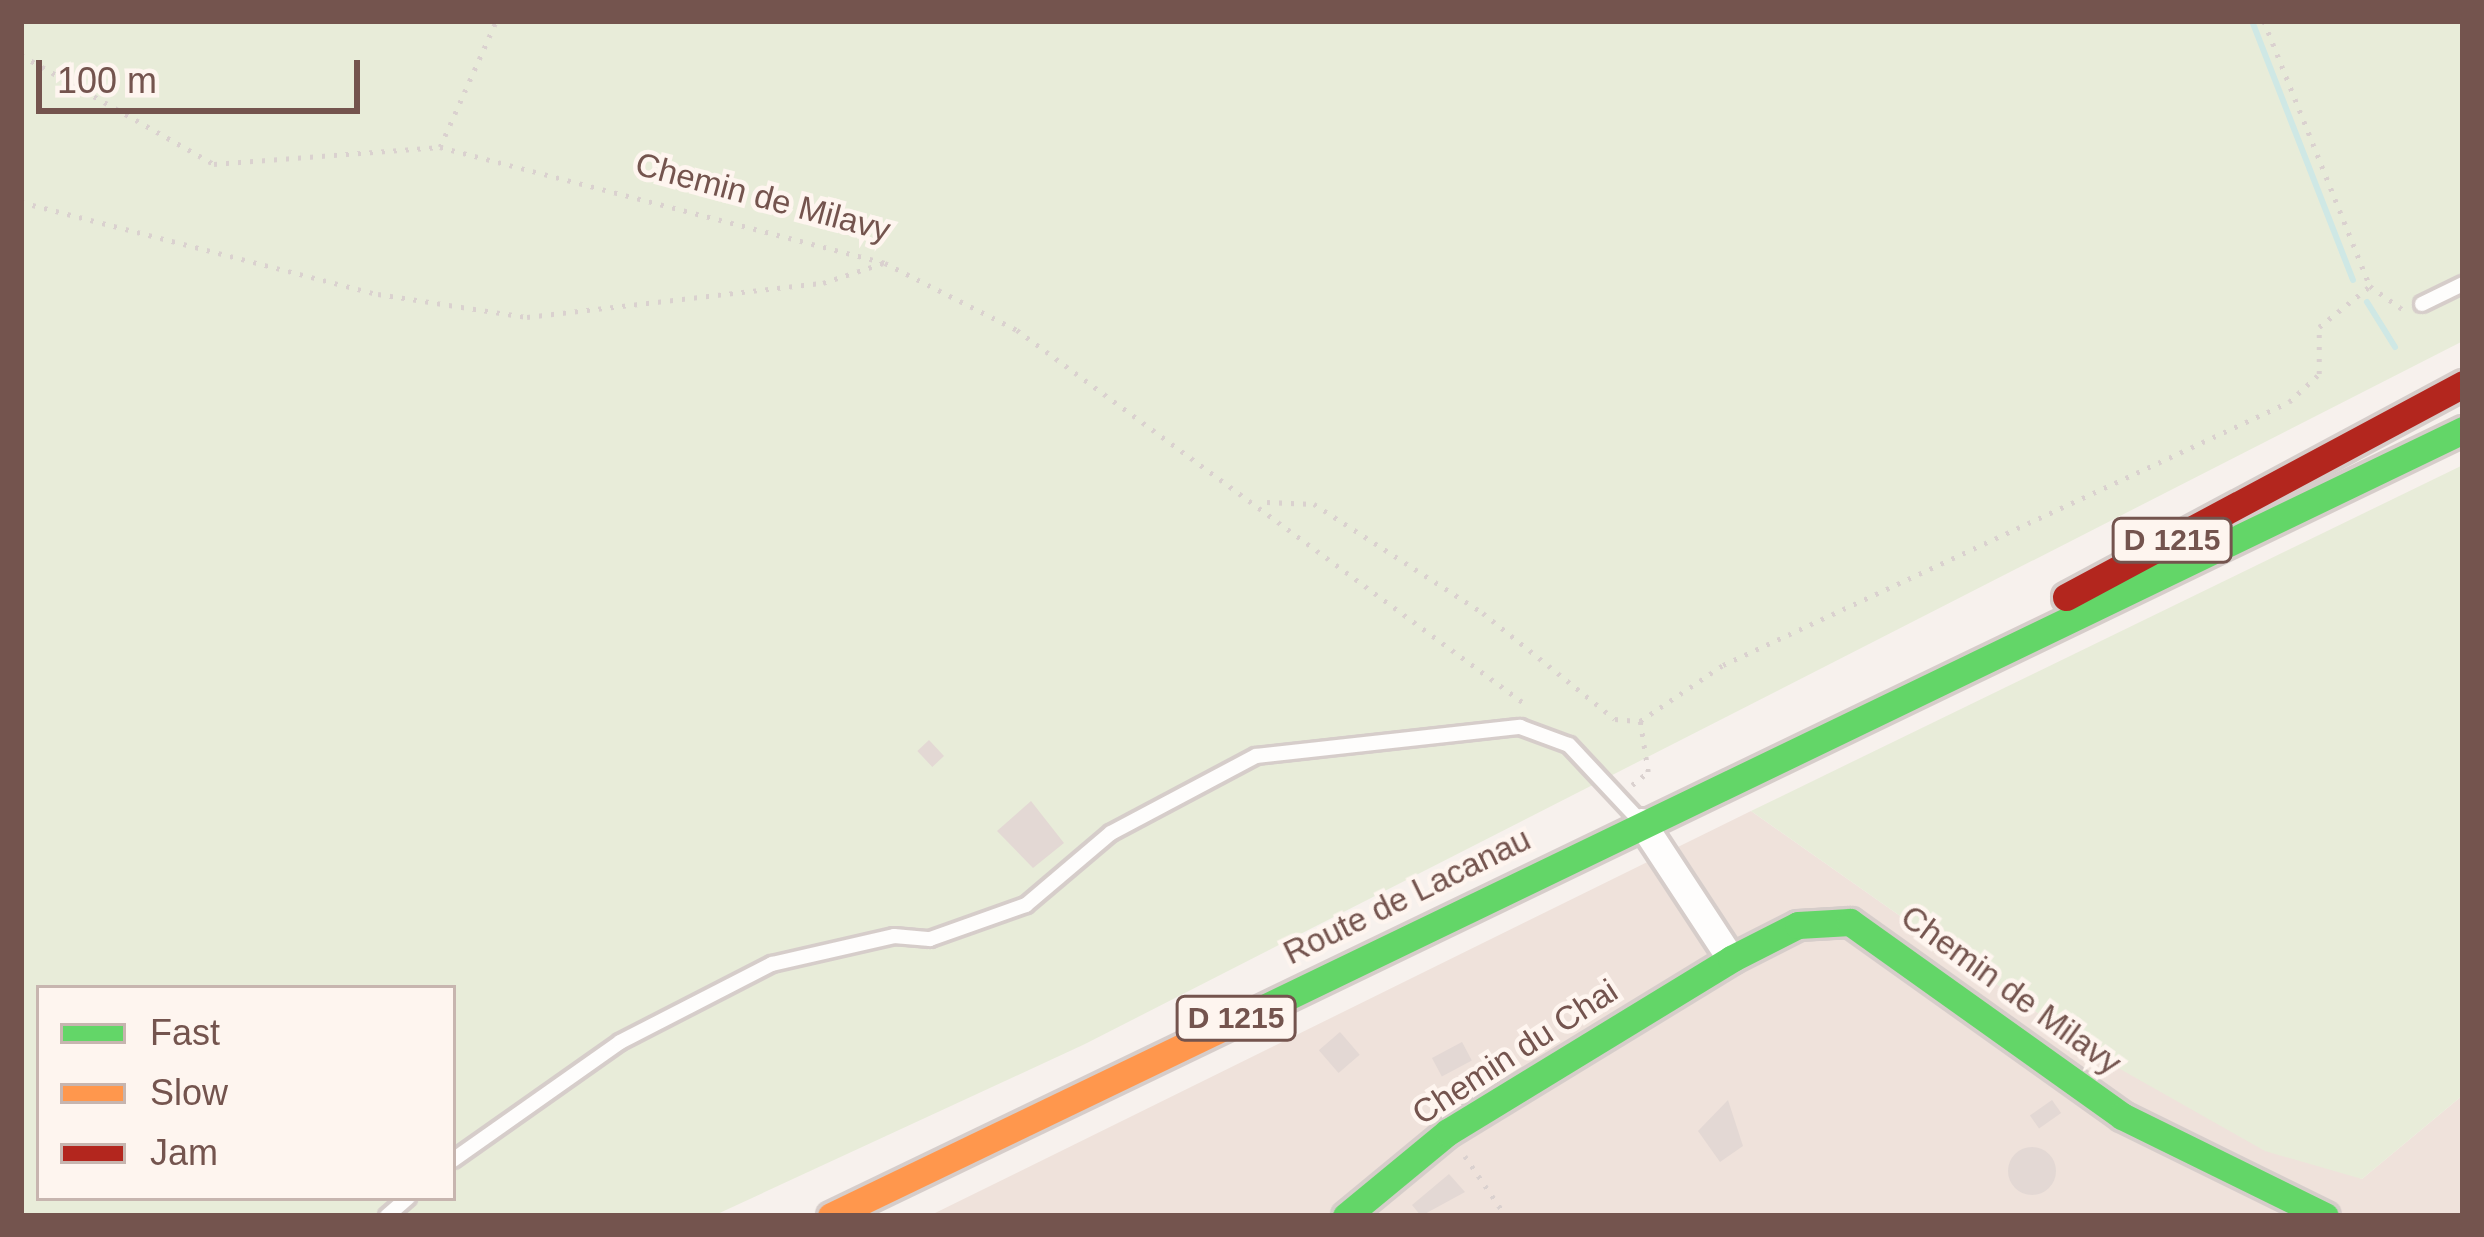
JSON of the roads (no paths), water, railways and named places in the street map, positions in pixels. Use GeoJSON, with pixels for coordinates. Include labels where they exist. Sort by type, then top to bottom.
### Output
{"type":"FeatureCollection","features":[{"type":"Feature","properties":{"kind":"main road","name":"Route de Lacanau"},"geometry":{"type":"LineString","coordinates":[[1885,703],[2463,384]]}},
{"type":"Feature","properties":{"kind":"main road","name":"Route de Lacanau"},"geometry":{"type":"LineString","coordinates":[[831,1216],[1885,703],[2463,430]]}},
{"type":"Feature","properties":{"kind":"main road","name":"Chemin de Milavy"},"geometry":{"type":"LineString","coordinates":[[1730,959],[1798,925],[1850,922],[2122,1115],[2325,1216]]}},
{"type":"Feature","properties":{"kind":"main road","name":"Chemin du Chai"},"geometry":{"type":"LineString","coordinates":[[1346,1216],[1448,1132],[1730,959]]}},
{"type":"Feature","properties":{"kind":"street"},"geometry":{"type":"LineString","coordinates":[[1641,822],[1730,959]]}},
{"type":"Feature","properties":{"kind":"lane"},"geometry":{"type":"LineString","coordinates":[[2422,304],[2463,284]]}},
{"type":"Feature","properties":{"kind":"lane"},"geometry":{"type":"LineString","coordinates":[[456,1158],[620,1042],[772,964],[894,936],[930,939],[1026,905],[1111,833],[1256,756],[1520,727],[1569,745],[1641,822]]}},
{"type":"Feature","properties":{"kind":"waterway"},"geometry":{"type":"LineString","coordinates":[[2252,21],[2353,280]]}},
{"type":"Feature","properties":{"kind":"waterway"},"geometry":{"type":"LineString","coordinates":[[2367,302],[2395,347]]}}]}
